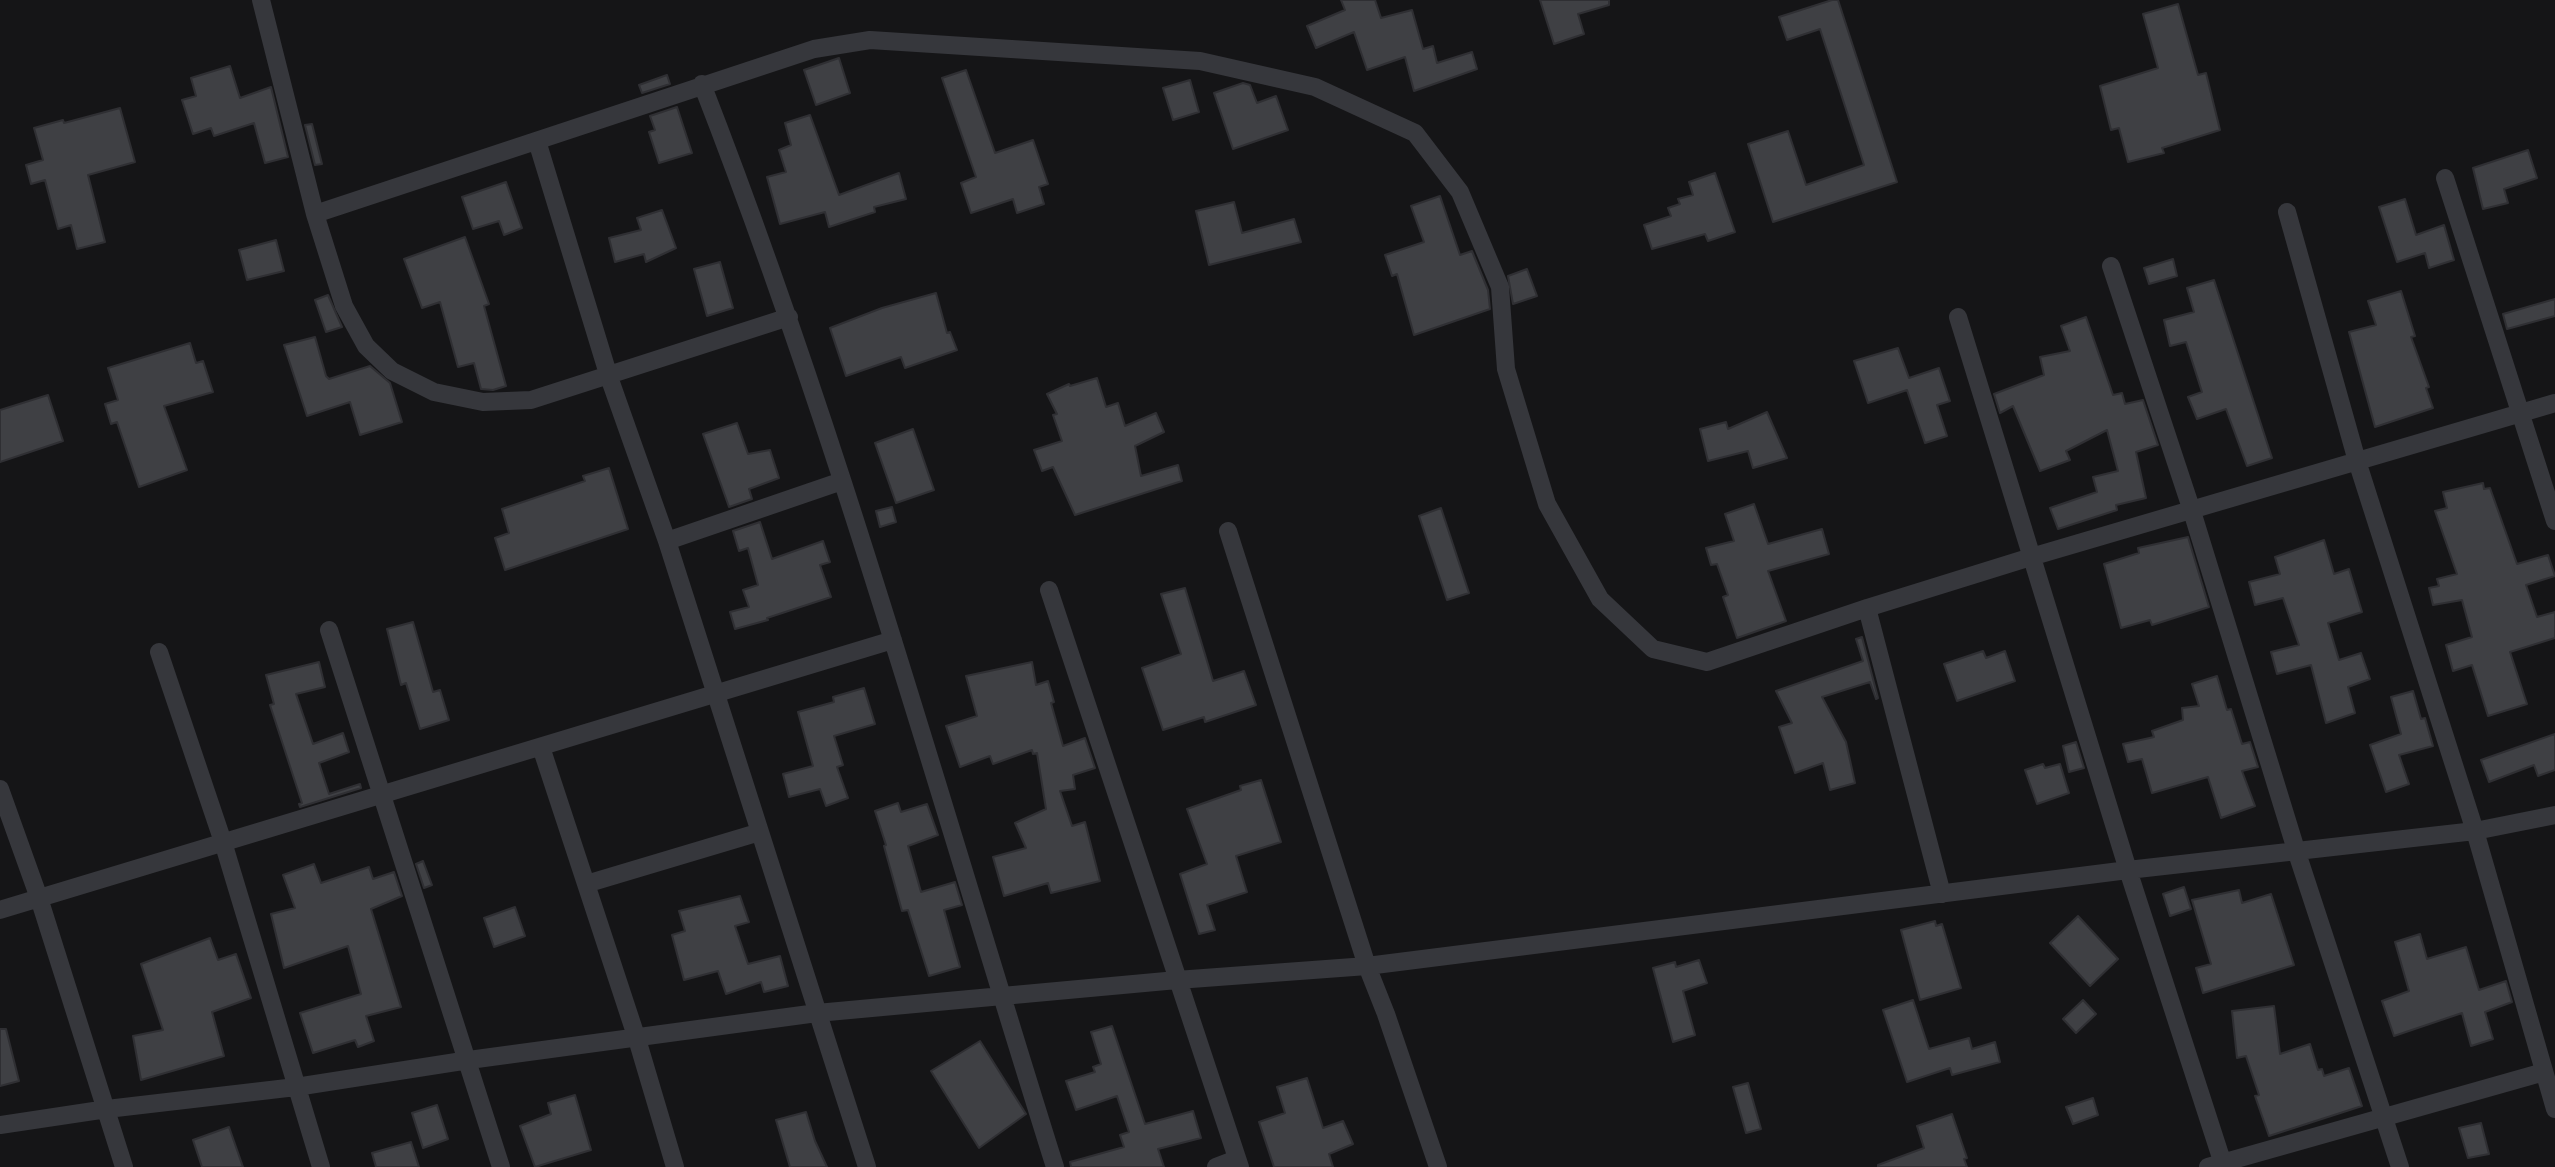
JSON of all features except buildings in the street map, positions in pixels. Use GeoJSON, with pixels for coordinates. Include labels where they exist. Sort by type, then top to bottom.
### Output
{"type":"FeatureCollection","features":[{"type":"Feature","properties":{"kind":"street"},"geometry":{"type":"LineString","coordinates":[[261,0],[315,214],[344,306],[366,346],[392,371],[434,392],[483,402],[531,400],[789,317]]}},
{"type":"Feature","properties":{"kind":"street"},"geometry":{"type":"LineString","coordinates":[[315,214],[702,84],[814,49],[870,40],[1200,61],[1315,87],[1415,133],[1460,192],[1500,287],[1506,369],[1547,504],[1600,599],[1653,649],[1707,662],[1867,608],[2191,508],[2555,403]]}},
{"type":"Feature","properties":{"kind":"street"},"geometry":{"type":"LineString","coordinates":[[702,84],[789,317],[893,640],[1055,1167]]}},
{"type":"Feature","properties":{"kind":"street"},"geometry":{"type":"LineString","coordinates":[[537,141],[609,377],[667,541],[867,1167]]}},
{"type":"Feature","properties":{"kind":"street"},"geometry":{"type":"LineString","coordinates":[[2445,178],[2555,521]]}},
{"type":"Feature","properties":{"kind":"street"},"geometry":{"type":"LineString","coordinates":[[2287,212],[2357,461],[2475,831],[2555,1109]]}},
{"type":"Feature","properties":{"kind":"street"},"geometry":{"type":"LineString","coordinates":[[2111,266],[2400,1167]]}},
{"type":"Feature","properties":{"kind":"street"},"geometry":{"type":"LineString","coordinates":[[1958,317],[2218,1166],[2544,1072]]}},
{"type":"Feature","properties":{"kind":"street"},"geometry":{"type":"LineString","coordinates":[[667,541],[842,481]]}},
{"type":"Feature","properties":{"kind":"street"},"geometry":{"type":"LineString","coordinates":[[1228,531],[1367,966],[1438,1167]]}},
{"type":"Feature","properties":{"kind":"street"},"geometry":{"type":"LineString","coordinates":[[1049,590],[1238,1163],[1216,1167]]}},
{"type":"Feature","properties":{"kind":"street"},"geometry":{"type":"LineString","coordinates":[[1867,608],[1942,894]]}},
{"type":"Feature","properties":{"kind":"street"},"geometry":{"type":"LineString","coordinates":[[329,630],[501,1167]]}},
{"type":"Feature","properties":{"kind":"street"},"geometry":{"type":"LineString","coordinates":[[0,910],[893,640]]}},
{"type":"Feature","properties":{"kind":"street"},"geometry":{"type":"LineString","coordinates":[[159,652],[223,842],[321,1167]]}},
{"type":"Feature","properties":{"kind":"street"},"geometry":{"type":"LineString","coordinates":[[541,747],[637,1039],[675,1167]]}},
{"type":"Feature","properties":{"kind":"street"},"geometry":{"type":"LineString","coordinates":[[0,789],[39,898],[124,1167]]}},
{"type":"Feature","properties":{"kind":"street"},"geometry":{"type":"LineString","coordinates":[[0,1125],[296,1087],[469,1060],[817,1013],[1367,966],[2128,870],[2475,831],[2555,815]]}},
{"type":"Feature","properties":{"kind":"street"},"geometry":{"type":"LineString","coordinates":[[586,884],[760,832]]}}]}
